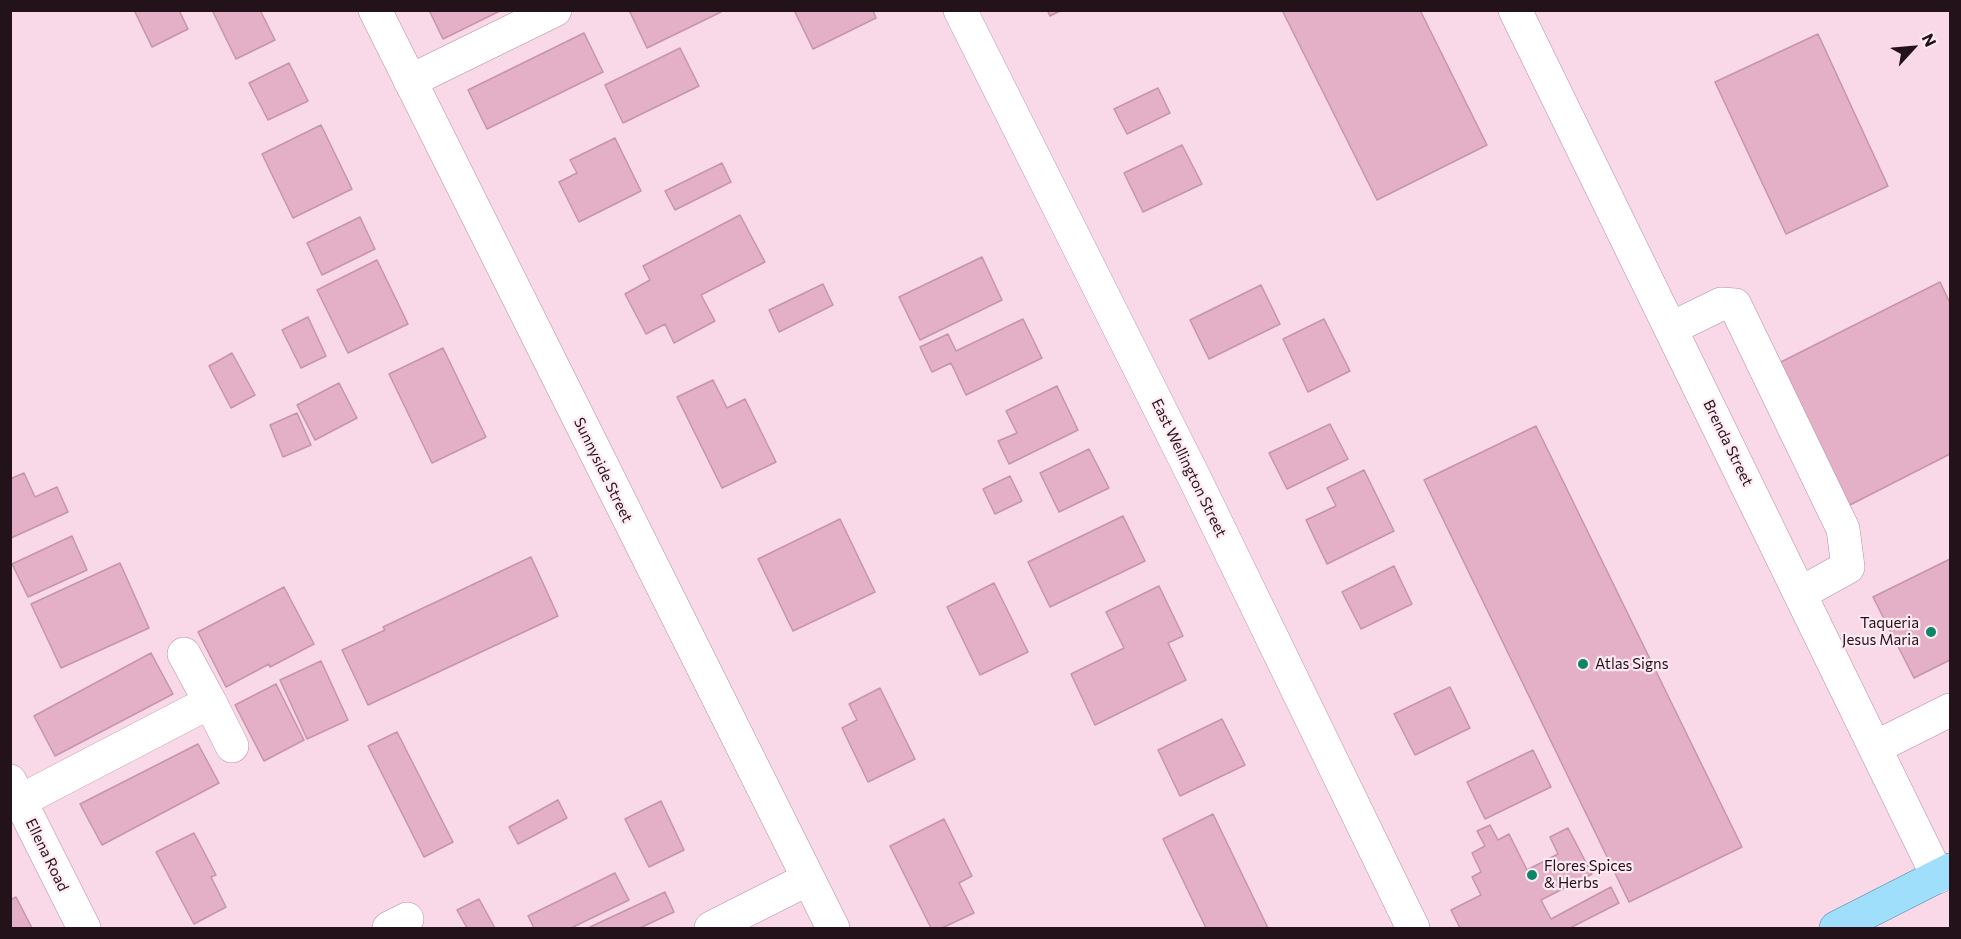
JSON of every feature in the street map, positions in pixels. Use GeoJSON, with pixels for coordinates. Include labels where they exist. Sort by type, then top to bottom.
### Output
{"type":"FeatureCollection","features":[{"type":"Feature","properties":{"kind":"main road"},"geometry":{"type":"LineString","coordinates":[[1855,924],[1944,874]]}},
{"type":"Feature","properties":{"kind":"street","name":"Sunnyside Street"},"geometry":{"type":"LineString","coordinates":[[375,10],[833,928]]}},
{"type":"Feature","properties":{"kind":"street"},"geometry":{"type":"LineString","coordinates":[[410,81],[555,10]]}},
{"type":"Feature","properties":{"kind":"street","name":"East Wellington Street"},"geometry":{"type":"LineString","coordinates":[[960,10],[1195,479],[1413,928]]}},
{"type":"Feature","properties":{"kind":"street","name":"Brenda Street"},"geometry":{"type":"LineString","coordinates":[[1515,10],[1876,747],[1944,874]]}},
{"type":"Feature","properties":{"kind":"street"},"geometry":{"type":"LineString","coordinates":[[1672,328],[1721,304],[1735,305],[1842,529],[1848,567],[1801,593]]}},
{"type":"Feature","properties":{"kind":"street"},"geometry":{"type":"LineString","coordinates":[[184,654],[232,746]]}},
{"type":"Feature","properties":{"kind":"street"},"geometry":{"type":"LineString","coordinates":[[15,791],[210,702]]}},
{"type":"Feature","properties":{"kind":"street"},"geometry":{"type":"LineString","coordinates":[[1876,747],[1950,710]]}},
{"type":"Feature","properties":{"kind":"street","name":"Ellena Road"},"geometry":{"type":"LineString","coordinates":[[15,791],[84,928]]}},
{"type":"Feature","properties":{"kind":"street"},"geometry":{"type":"LineString","coordinates":[[711,928],[808,879]]}},
{"type":"Feature","properties":{"kind":"building"},"geometry":{"type":"Polygon","coordinates":[[[134,10],[179,10],[188,29],[152,47],[134,10]]]}},
{"type":"Feature","properties":{"kind":"building"},"geometry":{"type":"Polygon","coordinates":[[[212,10],[260,10],[275,40],[236,59],[212,10]]]}},
{"type":"Feature","properties":{"kind":"building"},"geometry":{"type":"Polygon","coordinates":[[[429,10],[502,10],[443,39],[429,10]]]}},
{"type":"Feature","properties":{"kind":"building"},"geometry":{"type":"Polygon","coordinates":[[[629,10],[720,10],[721,12],[647,48],[629,10]]]}},
{"type":"Feature","properties":{"kind":"building"},"geometry":{"type":"Polygon","coordinates":[[[794,10],[873,10],[876,18],[813,49],[794,10]]]}},
{"type":"Feature","properties":{"kind":"building"},"geometry":{"type":"Polygon","coordinates":[[[1047,10],[1062,10],[1050,16],[1047,10]]]}},
{"type":"Feature","properties":{"kind":"building"},"geometry":{"type":"Polygon","coordinates":[[[1282,10],[1420,10],[1487,145],[1377,200],[1282,10]]]}},
{"type":"Feature","properties":{"kind":"building"},"geometry":{"type":"Polygon","coordinates":[[[584,33],[603,72],[487,129],[468,90],[584,33]]]}},
{"type":"Feature","properties":{"kind":"building"},"geometry":{"type":"Polygon","coordinates":[[[1818,34],[1888,186],[1786,234],[1715,82],[1818,34]]]}},
{"type":"Feature","properties":{"kind":"building"},"geometry":{"type":"Polygon","coordinates":[[[680,48],[699,86],[623,123],[605,85],[680,48]]]}},
{"type":"Feature","properties":{"kind":"building"},"geometry":{"type":"Polygon","coordinates":[[[289,63],[308,101],[268,120],[249,83],[289,63]]]}},
{"type":"Feature","properties":{"kind":"building"},"geometry":{"type":"Polygon","coordinates":[[[1158,88],[1170,113],[1127,134],[1114,109],[1158,88]]]}},
{"type":"Feature","properties":{"kind":"building"},"geometry":{"type":"Polygon","coordinates":[[[321,125],[352,189],[293,218],[262,154],[321,125]]]}},
{"type":"Feature","properties":{"kind":"building"},"geometry":{"type":"Polygon","coordinates":[[[615,138],[641,191],[579,222],[559,182],[577,173],[570,160],[615,138]]]}},
{"type":"Feature","properties":{"kind":"building"},"geometry":{"type":"Polygon","coordinates":[[[1182,145],[1202,184],[1143,212],[1124,173],[1182,145]]]}},
{"type":"Feature","properties":{"kind":"building"},"geometry":{"type":"Polygon","coordinates":[[[722,163],[731,182],[675,210],[665,191],[722,163]]]}},
{"type":"Feature","properties":{"kind":"building"},"geometry":{"type":"Polygon","coordinates":[[[740,215],[765,262],[701,295],[715,321],[674,343],[665,324],[646,334],[625,294],[650,280],[643,266],[740,215]]]}},
{"type":"Feature","properties":{"kind":"building"},"geometry":{"type":"Polygon","coordinates":[[[360,217],[375,249],[322,275],[307,243],[360,217]]]}},
{"type":"Feature","properties":{"kind":"building"},"geometry":{"type":"Polygon","coordinates":[[[982,257],[1002,300],[920,340],[899,297],[982,257]]]}},
{"type":"Feature","properties":{"kind":"building"},"geometry":{"type":"Polygon","coordinates":[[[377,260],[408,324],[348,353],[317,290],[377,260]]]}},
{"type":"Feature","properties":{"kind":"building"},"geometry":{"type":"Polygon","coordinates":[[[1940,282],[1950,303],[1950,454],[1838,511],[1767,369],[1940,282]]]}},
{"type":"Feature","properties":{"kind":"building"},"geometry":{"type":"Polygon","coordinates":[[[823,284],[833,305],[779,332],[769,310],[823,284]]]}},
{"type":"Feature","properties":{"kind":"building"},"geometry":{"type":"Polygon","coordinates":[[[1261,285],[1280,324],[1209,359],[1190,320],[1261,285]]]}},
{"type":"Feature","properties":{"kind":"building"},"geometry":{"type":"Polygon","coordinates":[[[308,317],[326,356],[301,368],[282,330],[308,317]]]}},
{"type":"Feature","properties":{"kind":"building"},"geometry":{"type":"Polygon","coordinates":[[[1023,319],[1042,358],[966,395],[951,363],[932,372],[920,347],[948,334],[956,351],[1023,319]]]}},
{"type":"Feature","properties":{"kind":"building"},"geometry":{"type":"Polygon","coordinates":[[[1324,319],[1350,371],[1308,392],[1283,339],[1324,319]]]}},
{"type":"Feature","properties":{"kind":"building"},"geometry":{"type":"Polygon","coordinates":[[[443,348],[486,437],[432,463],[389,374],[443,348]]]}},
{"type":"Feature","properties":{"kind":"building"},"geometry":{"type":"Polygon","coordinates":[[[232,353],[255,395],[231,408],[209,366],[232,353]]]}},
{"type":"Feature","properties":{"kind":"building"},"geometry":{"type":"Polygon","coordinates":[[[713,380],[727,408],[745,399],[776,462],[722,488],[677,397],[713,380]]]}},
{"type":"Feature","properties":{"kind":"building"},"geometry":{"type":"Polygon","coordinates":[[[339,383],[357,418],[315,440],[297,405],[339,383]]]}},
{"type":"Feature","properties":{"kind":"building"},"geometry":{"type":"Polygon","coordinates":[[[1057,386],[1078,430],[1009,464],[998,441],[1017,433],[1006,411],[1057,386]]]}},
{"type":"Feature","properties":{"kind":"building"},"geometry":{"type":"Polygon","coordinates":[[[297,413],[311,445],[283,457],[270,425],[297,413]]]}},
{"type":"Feature","properties":{"kind":"building"},"geometry":{"type":"Polygon","coordinates":[[[1330,424],[1348,459],[1287,489],[1269,453],[1330,424]]]}},
{"type":"Feature","properties":{"kind":"building","name":"Atlas Signs"},"geometry":{"type":"Polygon","coordinates":[[[1536,426],[1742,847],[1629,902],[1424,480],[1536,426]]]}},
{"type":"Feature","properties":{"kind":"building"},"geometry":{"type":"Polygon","coordinates":[[[1089,449],[1109,488],[1059,512],[1040,473],[1089,449]]]}},
{"type":"Feature","properties":{"kind":"building"},"geometry":{"type":"Polygon","coordinates":[[[1364,470],[1394,531],[1327,564],[1306,520],[1336,506],[1327,488],[1364,470]]]}},
{"type":"Feature","properties":{"kind":"building"},"geometry":{"type":"Polygon","coordinates":[[[24,473],[35,497],[57,487],[68,512],[11,538],[10,479],[24,473]]]}},
{"type":"Feature","properties":{"kind":"building"},"geometry":{"type":"Polygon","coordinates":[[[1010,476],[1022,501],[995,514],[983,489],[1010,476]]]}},
{"type":"Feature","properties":{"kind":"building"},"geometry":{"type":"Polygon","coordinates":[[[1123,516],[1145,561],[1050,607],[1028,562],[1123,516]]]}},
{"type":"Feature","properties":{"kind":"building"},"geometry":{"type":"Polygon","coordinates":[[[840,519],[875,592],[793,631],[758,559],[840,519]]]}},
{"type":"Feature","properties":{"kind":"building"},"geometry":{"type":"Polygon","coordinates":[[[72,536],[87,570],[28,597],[12,564],[72,536]]]}},
{"type":"Feature","properties":{"kind":"building"},"geometry":{"type":"Polygon","coordinates":[[[531,557],[558,616],[368,705],[342,650],[385,630],[383,627],[531,557]]]}},
{"type":"Feature","properties":{"kind":"building"},"geometry":{"type":"Polygon","coordinates":[[[1950,559],[1950,660],[1914,678],[1873,597],[1950,559]]]}},
{"type":"Feature","properties":{"kind":"building"},"geometry":{"type":"Polygon","coordinates":[[[120,563],[149,628],[61,668],[31,604],[120,563]]]}},
{"type":"Feature","properties":{"kind":"building"},"geometry":{"type":"Polygon","coordinates":[[[1394,566],[1412,604],[1361,629],[1342,592],[1394,566]]]}},
{"type":"Feature","properties":{"kind":"building"},"geometry":{"type":"Polygon","coordinates":[[[994,583],[1028,652],[980,675],[947,607],[994,583]]]}},
{"type":"Feature","properties":{"kind":"building"},"geometry":{"type":"Polygon","coordinates":[[[1159,586],[1183,636],[1168,643],[1186,680],[1095,725],[1071,674],[1124,648],[1106,612],[1159,586]]]}},
{"type":"Feature","properties":{"kind":"building"},"geometry":{"type":"Polygon","coordinates":[[[284,587],[314,644],[226,687],[198,632],[284,587]]]}},
{"type":"Feature","properties":{"kind":"building"},"geometry":{"type":"Polygon","coordinates":[[[151,653],[173,694],[55,756],[34,716],[151,653]]]}},
{"type":"Feature","properties":{"kind":"building"},"geometry":{"type":"Polygon","coordinates":[[[321,661],[348,720],[307,739],[280,680],[321,661]]]}},
{"type":"Feature","properties":{"kind":"building"},"geometry":{"type":"Polygon","coordinates":[[[276,684],[304,740],[264,761],[235,705],[276,684]]]}},
{"type":"Feature","properties":{"kind":"building"},"geometry":{"type":"Polygon","coordinates":[[[1450,687],[1470,728],[1415,755],[1394,714],[1450,687]]]}},
{"type":"Feature","properties":{"kind":"building"},"geometry":{"type":"Polygon","coordinates":[[[880,688],[915,759],[868,782],[842,728],[857,720],[849,704],[880,688]]]}},
{"type":"Feature","properties":{"kind":"building"},"geometry":{"type":"Polygon","coordinates":[[[1222,719],[1245,765],[1180,796],[1158,750],[1222,719]]]}},
{"type":"Feature","properties":{"kind":"building"},"geometry":{"type":"Polygon","coordinates":[[[397,732],[453,842],[424,857],[368,746],[397,732]]]}},
{"type":"Feature","properties":{"kind":"building"},"geometry":{"type":"Polygon","coordinates":[[[198,744],[219,783],[102,845],[80,804],[198,744]]]}},
{"type":"Feature","properties":{"kind":"building"},"geometry":{"type":"Polygon","coordinates":[[[1533,750],[1551,787],[1485,819],[1467,782],[1533,750]]]}},
{"type":"Feature","properties":{"kind":"building"},"geometry":{"type":"Polygon","coordinates":[[[558,800],[567,818],[518,844],[509,827],[558,800]]]}},
{"type":"Feature","properties":{"kind":"building"},"geometry":{"type":"Polygon","coordinates":[[[661,801],[684,850],[649,867],[625,819],[661,801]]]}},
{"type":"Feature","properties":{"kind":"building"},"geometry":{"type":"Polygon","coordinates":[[[1213,814],[1268,928],[1206,928],[1163,839],[1213,814]]]}},
{"type":"Feature","properties":{"kind":"building"},"geometry":{"type":"Polygon","coordinates":[[[944,819],[972,876],[959,883],[974,913],[942,928],[931,928],[890,846],[944,819]]]}},
{"type":"Feature","properties":{"kind":"building","name":"Flores Spices & Herbs"},"geometry":{"type":"Polygon","coordinates":[[[1490,825],[1498,840],[1509,834],[1527,870],[1558,854],[1550,837],[1568,828],[1592,874],[1541,900],[1551,919],[1611,887],[1619,903],[1570,928],[1460,928],[1451,910],[1481,895],[1472,877],[1481,872],[1472,853],[1485,846],[1477,831],[1490,825]]]}},
{"type":"Feature","properties":{"kind":"building"},"geometry":{"type":"Polygon","coordinates":[[[194,833],[216,875],[211,877],[226,907],[194,924],[156,852],[194,833]]]}},
{"type":"Feature","properties":{"kind":"building"},"geometry":{"type":"Polygon","coordinates":[[[615,873],[629,900],[571,928],[534,928],[528,916],[615,873]]]}},
{"type":"Feature","properties":{"kind":"building"},"geometry":{"type":"Polygon","coordinates":[[[665,892],[674,912],[640,928],[588,928],[665,892]]]}},
{"type":"Feature","properties":{"kind":"building"},"geometry":{"type":"Polygon","coordinates":[[[16,897],[32,928],[10,928],[10,900],[16,897]]]}},
{"type":"Feature","properties":{"kind":"building"},"geometry":{"type":"Polygon","coordinates":[[[479,899],[495,928],[467,928],[457,910],[479,899]]]}},
{"type":"Feature","properties":{"kind":"place","name":"Taqueria Jesus Maria"},"geometry":{"type":"Point","coordinates":[1931,632]}},
{"type":"Feature","properties":{"kind":"place","name":"Atlas Signs"},"geometry":{"type":"Point","coordinates":[1583,664]}},
{"type":"Feature","properties":{"kind":"place","name":"Flores Spices & Herbs"},"geometry":{"type":"Point","coordinates":[1532,875]}}]}
